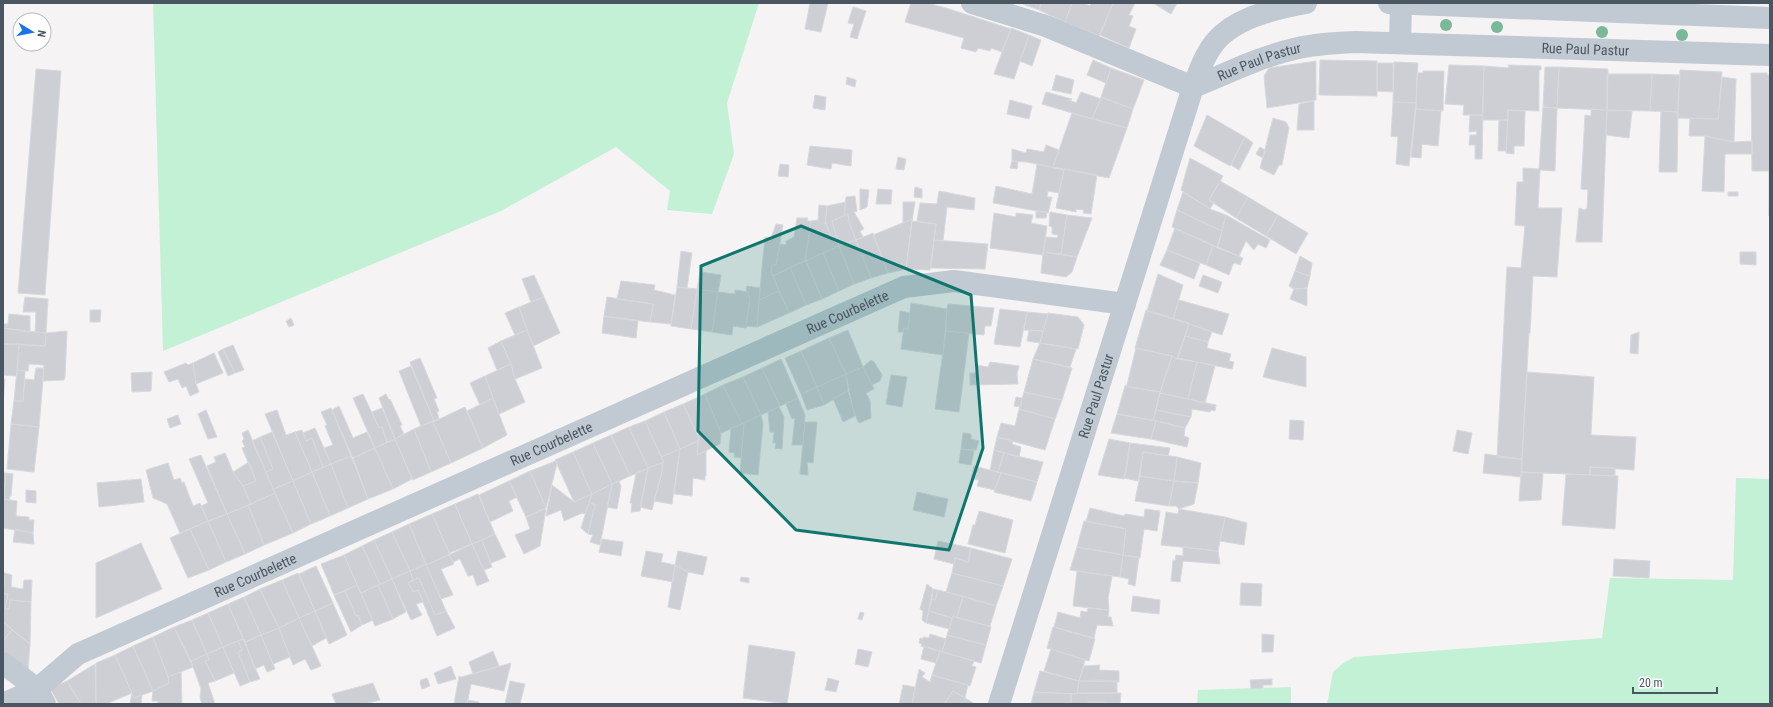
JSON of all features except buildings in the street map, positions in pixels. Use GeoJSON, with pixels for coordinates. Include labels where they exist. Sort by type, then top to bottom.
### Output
{"type":"FeatureCollection","features":[{"type":"Feature","properties":{"kind":"street"},"geometry":{"type":"LineString","coordinates":[[972,3],[1046,26],[1193,87]]}},
{"type":"Feature","properties":{"kind":"street","name":"Rue Paul Pastur"},"geometry":{"type":"LineString","coordinates":[[999,704],[1193,87],[1204,60],[1223,34],[1245,20],[1279,8],[1306,3]]}},
{"type":"Feature","properties":{"kind":"street"},"geometry":{"type":"LineString","coordinates":[[1400,43],[1395,3],[1770,18]]}},
{"type":"Feature","properties":{"kind":"street","name":"Rue Paul Pastur"},"geometry":{"type":"LineString","coordinates":[[1193,87],[1236,69],[1293,49],[1324,44],[1355,42],[1770,55]]}},
{"type":"Feature","properties":{"kind":"street","name":"Rue Courbelette"},"geometry":{"type":"LineString","coordinates":[[3,704],[41,696],[78,654],[904,287],[954,281],[1125,304]]}},
{"type":"Feature","properties":{"kind":"street"},"geometry":{"type":"LineString","coordinates":[[3,663],[41,696]]}},
{"type":"Feature","properties":{"kind":"highlighted area"},"geometry":{"type":"Polygon","coordinates":[[[801,226],[971,295],[983,448],[949,550],[796,530],[698,431],[701,266],[801,226]]]}},
{"type":"Feature","properties":{"kind":"green space"},"geometry":{"type":"Polygon","coordinates":[[[153,3],[759,3],[727,103],[734,154],[712,214],[667,210],[670,191],[616,147],[501,211],[163,351],[153,3]]]}},
{"type":"Feature","properties":{"kind":"green space"},"geometry":{"type":"Polygon","coordinates":[[[1736,478],[1770,479],[1770,704],[1327,704],[1333,672],[1342,664],[1354,657],[1602,638],[1610,578],[1733,580],[1736,478]]]}},
{"type":"Feature","properties":{"kind":"green space"},"geometry":{"type":"Polygon","coordinates":[[[1291,687],[1291,704],[1197,704],[1198,690],[1291,687]]]}}]}
